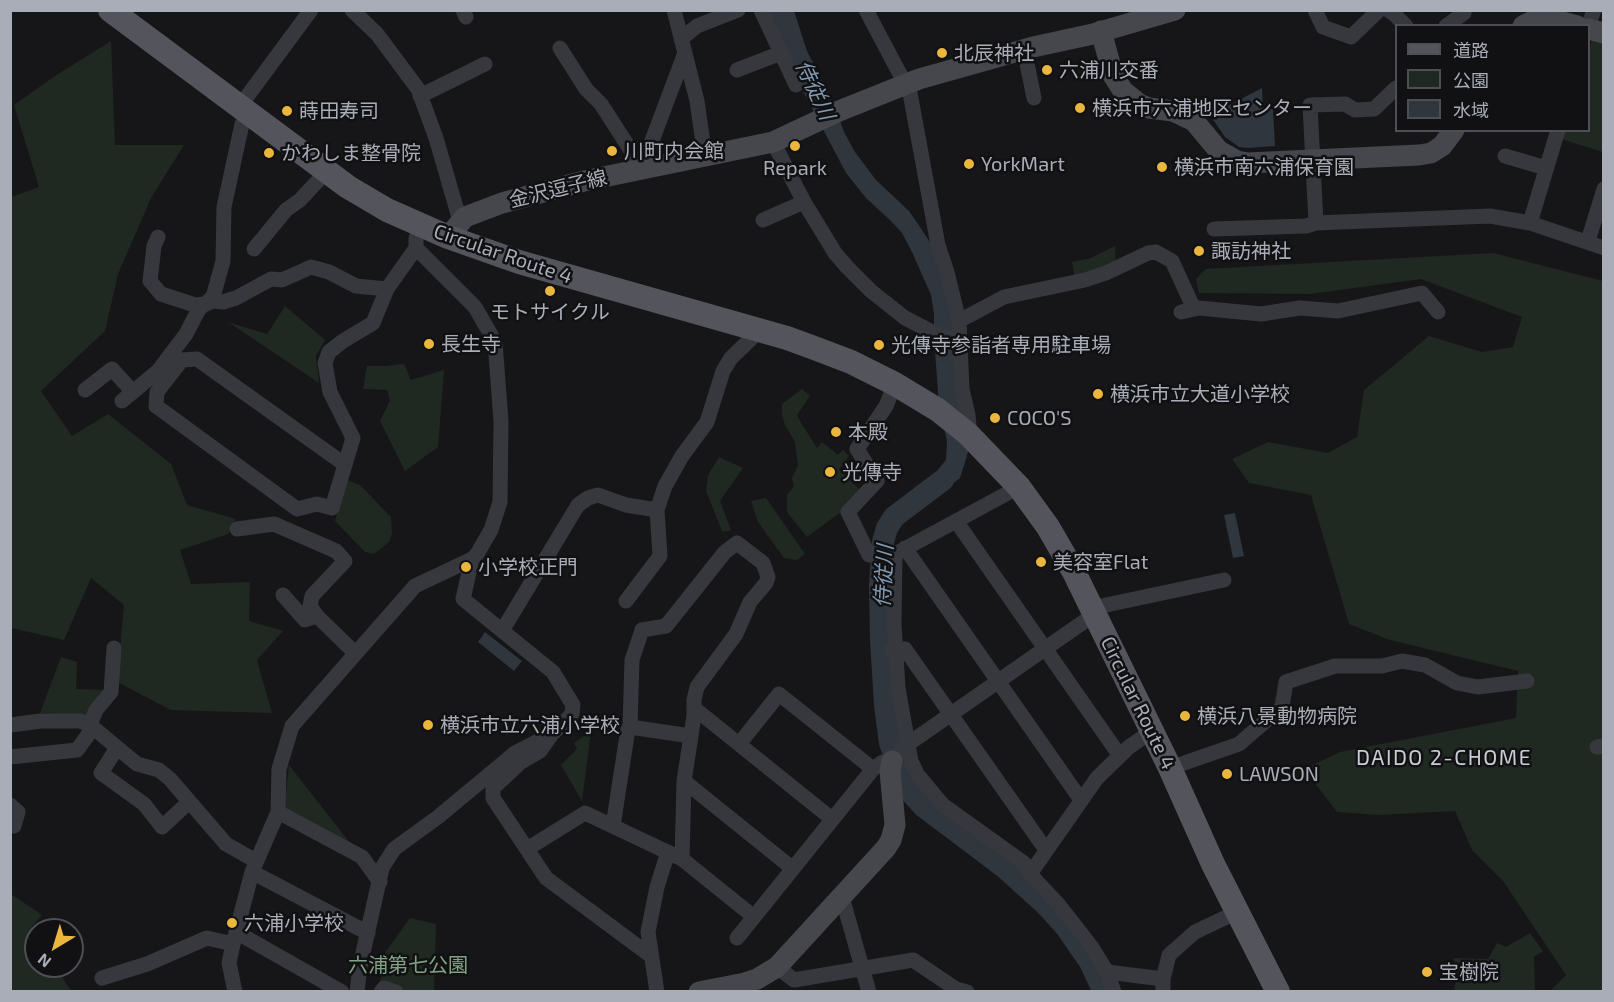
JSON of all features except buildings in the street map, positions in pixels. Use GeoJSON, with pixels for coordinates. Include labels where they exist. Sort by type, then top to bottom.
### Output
{"type":"FeatureCollection","features":[{"type":"Feature","properties":{"kind":"main road","name":"Circular Route 4"},"geometry":{"type":"LineString","coordinates":[[110,10],[356,192],[416,224],[454,229],[519,262],[760,330],[818,349],[896,384],[938,410],[969,435],[1020,487],[1048,527],[1094,611],[1170,768],[1213,864],[1278,992]]}},
{"type":"Feature","properties":{"kind":"street"},"geometry":{"type":"LineString","coordinates":[[158,237],[154,246],[150,281],[161,294],[195,305],[206,304],[213,297],[223,261],[224,207],[244,110],[311,10]]}},
{"type":"Feature","properties":{"kind":"street"},"geometry":{"type":"LineString","coordinates":[[352,10],[377,34],[418,89],[436,138],[454,229]]}},
{"type":"Feature","properties":{"kind":"street"},"geometry":{"type":"LineString","coordinates":[[674,10],[697,101],[705,157]]}},
{"type":"Feature","properties":{"kind":"street"},"geometry":{"type":"LineString","coordinates":[[641,170],[683,46],[697,26],[738,10]]}},
{"type":"Feature","properties":{"kind":"street"},"geometry":{"type":"LineString","coordinates":[[761,10],[796,85]]}},
{"type":"Feature","properties":{"kind":"street"},"geometry":{"type":"LineString","coordinates":[[867,10],[910,93],[938,245],[959,321],[958,341],[962,389],[968,415],[969,435]]}},
{"type":"Feature","properties":{"kind":"street"},"geometry":{"type":"LineString","coordinates":[[904,84],[1024,49],[1101,31],[1175,10]]}},
{"type":"Feature","properties":{"kind":"street"},"geometry":{"type":"LineString","coordinates":[[1315,10],[1323,27],[1351,37],[1379,10]]}},
{"type":"Feature","properties":{"kind":"street"},"geometry":{"type":"LineString","coordinates":[[1388,10],[1404,24]]}},
{"type":"Feature","properties":{"kind":"street"},"geometry":{"type":"LineString","coordinates":[[1449,24],[1464,13]]}},
{"type":"Feature","properties":{"kind":"street"},"geometry":{"type":"LineString","coordinates":[[1527,24],[1547,18],[1570,24]]}},
{"type":"Feature","properties":{"kind":"street"},"geometry":{"type":"LineString","coordinates":[[1101,31],[1118,84],[1123,92],[1139,104],[1149,108],[1184,115],[1202,128],[1219,151],[1237,161],[1248,163],[1419,155],[1431,153],[1442,146],[1452,132]]}},
{"type":"Feature","properties":{"kind":"street"},"geometry":{"type":"LineString","coordinates":[[560,48],[586,89],[601,104],[641,170]]}},
{"type":"Feature","properties":{"kind":"street"},"geometry":{"type":"LineString","coordinates":[[1024,49],[1034,98]]}},
{"type":"Feature","properties":{"kind":"street"},"geometry":{"type":"LineString","coordinates":[[737,70],[781,53]]}},
{"type":"Feature","properties":{"kind":"street"},"geometry":{"type":"LineString","coordinates":[[420,96],[485,64]]}},
{"type":"Feature","properties":{"kind":"street","name":"金沢逗子線"},"geometry":{"type":"LineString","coordinates":[[454,229],[471,214],[529,195],[584,181],[772,142],[904,84]]}},
{"type":"Feature","properties":{"kind":"street"},"geometry":{"type":"LineString","coordinates":[[1316,223],[1310,105],[1345,104],[1355,110],[1374,109],[1395,89]]}},
{"type":"Feature","properties":{"kind":"street"},"geometry":{"type":"LineString","coordinates":[[1530,223],[1557,132]]}},
{"type":"Feature","properties":{"kind":"street"},"geometry":{"type":"LineString","coordinates":[[772,142],[804,202],[836,253],[871,291],[906,318],[932,332],[958,341]]}},
{"type":"Feature","properties":{"kind":"street"},"geometry":{"type":"LineString","coordinates":[[1505,156],[1546,168]]}},
{"type":"Feature","properties":{"kind":"street"},"geometry":{"type":"LineString","coordinates":[[254,249],[286,210],[300,200],[327,171]]}},
{"type":"Feature","properties":{"kind":"street"},"geometry":{"type":"LineString","coordinates":[[1588,242],[1604,189]]}},
{"type":"Feature","properties":{"kind":"street"},"geometry":{"type":"LineString","coordinates":[[763,220],[804,202]]}},
{"type":"Feature","properties":{"kind":"street"},"geometry":{"type":"LineString","coordinates":[[1214,229],[1490,216],[1530,223],[1604,248]]}},
{"type":"Feature","properties":{"kind":"street"},"geometry":{"type":"LineString","coordinates":[[344,464],[197,359],[182,360],[157,392],[156,406],[297,508],[317,504],[332,508],[353,438],[330,392],[325,363],[329,352],[373,324],[387,289],[417,248],[416,224]]}},
{"type":"Feature","properties":{"kind":"street"},"geometry":{"type":"LineString","coordinates":[[235,992],[230,963],[234,938],[254,867],[278,813],[279,769],[292,726],[415,585],[472,559],[484,546],[500,502],[501,421],[497,353],[490,332],[475,307],[417,248]]}},
{"type":"Feature","properties":{"kind":"street"},"geometry":{"type":"LineString","coordinates":[[959,321],[1004,297],[1084,280],[1106,273],[1148,253],[1156,252],[1172,261],[1188,311],[1199,308],[1261,314],[1300,308],[1338,311],[1422,293],[1438,312]]}},
{"type":"Feature","properties":{"kind":"street"},"geometry":{"type":"LineString","coordinates":[[85,390],[112,369],[128,396],[158,371],[186,334],[199,309],[212,301],[223,302],[236,298],[271,279],[282,280],[312,267],[356,286],[387,289]]}},
{"type":"Feature","properties":{"kind":"street"},"geometry":{"type":"LineString","coordinates":[[626,601],[660,556],[657,510],[665,486],[682,456],[707,422],[723,370],[731,358],[760,330]]}},
{"type":"Feature","properties":{"kind":"street"},"geometry":{"type":"LineString","coordinates":[[868,555],[848,512],[877,481],[856,449],[886,406],[896,384]]}},
{"type":"Feature","properties":{"kind":"street"},"geometry":{"type":"LineString","coordinates":[[699,992],[745,983],[777,967],[891,840],[895,825],[890,771],[898,687],[893,650],[895,554],[1020,487]]}},
{"type":"Feature","properties":{"kind":"street"},"geometry":{"type":"LineString","coordinates":[[502,631],[578,505],[598,495],[627,505],[657,510]]}},
{"type":"Feature","properties":{"kind":"street"},"geometry":{"type":"LineString","coordinates":[[956,521],[1120,756]]}},
{"type":"Feature","properties":{"kind":"street"},"geometry":{"type":"LineString","coordinates":[[237,529],[274,524],[304,539],[331,547],[345,561],[312,596],[310,606],[317,616],[355,653]]}},
{"type":"Feature","properties":{"kind":"street"},"geometry":{"type":"LineString","coordinates":[[612,826],[630,727],[632,660],[642,630],[666,626],[724,552],[737,543],[763,563],[768,577],[766,583],[750,602],[736,634],[697,687],[675,856],[657,887],[648,932],[657,992]]}},
{"type":"Feature","properties":{"kind":"street"},"geometry":{"type":"LineString","coordinates":[[905,548],[1081,800]]}},
{"type":"Feature","properties":{"kind":"street"},"geometry":{"type":"LineString","coordinates":[[357,992],[360,966],[382,868],[394,849],[438,817],[515,753],[552,734],[572,714],[573,705],[553,672],[463,598],[472,559]]}},
{"type":"Feature","properties":{"kind":"street"},"geometry":{"type":"LineString","coordinates":[[737,938],[832,819],[892,757],[1045,649],[1094,611],[1224,580]]}},
{"type":"Feature","properties":{"kind":"street"},"geometry":{"type":"LineString","coordinates":[[283,595],[305,620],[317,616]]}},
{"type":"Feature","properties":{"kind":"street"},"geometry":{"type":"LineString","coordinates":[[10,757],[77,750],[92,727],[96,710],[111,692],[114,648]]}},
{"type":"Feature","properties":{"kind":"street"},"geometry":{"type":"LineString","coordinates":[[893,650],[905,649],[1046,850]]}},
{"type":"Feature","properties":{"kind":"street"},"geometry":{"type":"LineString","coordinates":[[1170,768],[1239,744],[1282,707],[1286,682],[1335,666],[1382,666],[1402,661],[1425,665],[1457,683],[1478,687],[1527,681]]}},
{"type":"Feature","properties":{"kind":"street"},"geometry":{"type":"LineString","coordinates":[[739,744],[779,694],[892,757],[911,761],[917,774],[943,805],[1024,863],[1030,874],[1070,918],[1091,946],[1107,972],[1114,992]]}},
{"type":"Feature","properties":{"kind":"street"},"geometry":{"type":"LineString","coordinates":[[694,708],[832,819]]}},
{"type":"Feature","properties":{"kind":"street"},"geometry":{"type":"LineString","coordinates":[[10,725],[41,721],[80,721],[92,727],[137,764],[159,770],[171,779],[226,844],[254,867],[368,933]]}},
{"type":"Feature","properties":{"kind":"street"},"geometry":{"type":"LineString","coordinates":[[630,727],[691,736]]}},
{"type":"Feature","properties":{"kind":"street"},"geometry":{"type":"LineString","coordinates":[[1030,874],[1097,778],[1152,731]]}},
{"type":"Feature","properties":{"kind":"street"},"geometry":{"type":"LineString","coordinates":[[552,734],[540,751],[521,762],[493,788],[493,798],[546,878],[651,956]]}},
{"type":"Feature","properties":{"kind":"street"},"geometry":{"type":"LineString","coordinates":[[117,748],[101,773],[144,804],[162,826],[189,802]]}},
{"type":"Feature","properties":{"kind":"street"},"geometry":{"type":"LineString","coordinates":[[684,781],[792,868]]}},
{"type":"Feature","properties":{"kind":"street"},"geometry":{"type":"LineString","coordinates":[[10,805],[18,812],[14,826]]}},
{"type":"Feature","properties":{"kind":"street"},"geometry":{"type":"LineString","coordinates":[[278,813],[362,857],[380,882]]}},
{"type":"Feature","properties":{"kind":"street"},"geometry":{"type":"LineString","coordinates":[[526,849],[585,813],[675,856],[754,917]]}},
{"type":"Feature","properties":{"kind":"street"},"geometry":{"type":"LineString","coordinates":[[842,897],[869,992]]}},
{"type":"Feature","properties":{"kind":"street"},"geometry":{"type":"LineString","coordinates":[[1107,972],[1163,985],[1169,955],[1195,932],[1237,912]]}},
{"type":"Feature","properties":{"kind":"street"},"geometry":{"type":"LineString","coordinates":[[102,978],[147,964],[207,938],[234,938],[342,992]]}},
{"type":"Feature","properties":{"kind":"street"},"geometry":{"type":"LineString","coordinates":[[777,967],[794,980],[912,960],[956,988],[967,992]]}},
{"type":"Feature","properties":{"kind":"street"},"geometry":{"type":"LineString","coordinates":[[381,992],[384,988],[396,992]]}},
{"type":"Feature","properties":{"kind":"green space"},"geometry":{"type":"Polygon","coordinates":[[[1592,40],[1603,43],[1603,152],[1561,139],[1564,132],[1590,132],[1590,46],[1592,40]]]}},
{"type":"Feature","properties":{"kind":"green space"},"geometry":{"type":"Polygon","coordinates":[[[111,41],[115,145],[184,145],[151,198],[118,274],[105,331],[41,391],[72,436],[108,414],[171,464],[187,505],[236,519],[228,534],[180,550],[191,584],[250,582],[249,621],[283,631],[257,660],[272,713],[171,710],[117,682],[124,605],[91,578],[64,640],[11,628],[11,197],[39,187],[14,105],[111,41]]]}},
{"type":"Feature","properties":{"kind":"green space"},"geometry":{"type":"Polygon","coordinates":[[[1115,246],[1116,264],[1075,278],[1072,262],[1091,258],[1115,246]]]}},
{"type":"Feature","properties":{"kind":"green space"},"geometry":{"type":"Polygon","coordinates":[[[1493,253],[1603,281],[1603,991],[1550,991],[1566,975],[1503,881],[1472,850],[1455,811],[1378,815],[1337,812],[1304,769],[1340,752],[1516,718],[1518,671],[1390,640],[1349,624],[1311,495],[1249,483],[1232,459],[1268,442],[1328,453],[1357,437],[1364,390],[1429,336],[1482,352],[1513,347],[1522,317],[1421,279],[1310,294],[1199,293],[1196,279],[1206,269],[1493,253]]]}},
{"type":"Feature","properties":{"kind":"green space"},"geometry":{"type":"Polygon","coordinates":[[[285,306],[325,340],[316,356],[319,383],[228,322],[267,334],[285,306]]]}},
{"type":"Feature","properties":{"kind":"green space"},"geometry":{"type":"Polygon","coordinates":[[[404,364],[411,380],[444,370],[438,447],[405,471],[380,421],[390,401],[387,390],[363,389],[367,366],[404,364]]]}},
{"type":"Feature","properties":{"kind":"green space"},"geometry":{"type":"Polygon","coordinates":[[[802,389],[810,396],[797,415],[800,421],[817,448],[822,442],[838,455],[843,450],[849,456],[839,470],[861,491],[845,509],[807,537],[787,512],[787,495],[794,486],[792,478],[798,465],[795,442],[785,425],[782,414],[782,404],[802,389]]]}},
{"type":"Feature","properties":{"kind":"green space"},"geometry":{"type":"Polygon","coordinates":[[[719,457],[743,468],[720,501],[731,530],[728,531],[722,531],[706,491],[708,475],[719,457]]]}},
{"type":"Feature","properties":{"kind":"green space"},"geometry":{"type":"Polygon","coordinates":[[[347,480],[360,485],[391,517],[392,533],[389,542],[374,554],[365,552],[335,521],[347,480]]]}},
{"type":"Feature","properties":{"kind":"green space"},"geometry":{"type":"Polygon","coordinates":[[[766,498],[805,554],[797,560],[784,558],[758,522],[751,501],[766,498]]]}},
{"type":"Feature","properties":{"kind":"green space"},"geometry":{"type":"Polygon","coordinates":[[[61,657],[77,662],[76,689],[106,690],[87,716],[40,713],[61,657]]]}},
{"type":"Feature","properties":{"kind":"green space"},"geometry":{"type":"Polygon","coordinates":[[[591,731],[582,801],[561,765],[577,749],[574,743],[591,731]]]}},
{"type":"Feature","properties":{"kind":"green space"},"geometry":{"type":"Polygon","coordinates":[[[289,765],[350,843],[284,812],[289,765]]]}},
{"type":"Feature","properties":{"kind":"green space"},"geometry":{"type":"Polygon","coordinates":[[[11,894],[42,915],[39,918],[24,918],[24,978],[63,978],[71,991],[11,991],[11,894]]]}},
{"type":"Feature","properties":{"kind":"green space","name":"六浦第七公園"},"geometry":{"type":"Polygon","coordinates":[[[410,918],[436,924],[434,991],[408,991],[383,985],[379,988],[384,954],[410,918]]]}},
{"type":"Feature","properties":{"kind":"green space"},"geometry":{"type":"Polygon","coordinates":[[[1530,933],[1543,951],[1534,957],[1535,991],[1454,991],[1458,971],[1453,958],[1488,959],[1497,943],[1506,947],[1530,933]]]}},
{"type":"Feature","properties":{"kind":"water"},"geometry":{"type":"Polygon","coordinates":[[[765,11],[794,11],[807,51],[855,152],[876,180],[909,211],[916,221],[931,244],[949,292],[969,449],[960,478],[925,505],[914,488],[936,472],[946,460],[947,441],[939,406],[931,295],[902,233],[866,198],[846,173],[774,36],[765,11]]]}},
{"type":"Feature","properties":{"kind":"water"},"geometry":{"type":"Polygon","coordinates":[[[1262,88],[1263,109],[1273,109],[1275,146],[1239,147],[1225,137],[1210,115],[1262,88]]]}},
{"type":"Feature","properties":{"kind":"water"},"geometry":{"type":"Polygon","coordinates":[[[1235,513],[1244,556],[1233,558],[1224,515],[1235,513]]]}},
{"type":"Feature","properties":{"kind":"water"},"geometry":{"type":"Polygon","coordinates":[[[485,632],[522,661],[514,671],[478,642],[485,632]]]}},
{"type":"Feature","properties":{"kind":"waterway","name":"侍従川"},"geometry":{"type":"LineString","coordinates":[[943,480],[894,517],[887,528],[883,542],[880,584],[881,640],[890,743],[905,782],[913,795],[924,807],[1005,868],[1046,905],[1065,926],[1090,962],[1104,992]]}},
{"type":"Feature","properties":{"kind":"place","name":"北辰神社"},"geometry":{"type":"Point","coordinates":[942,53]}},
{"type":"Feature","properties":{"kind":"place","name":"六浦川交番"},"geometry":{"type":"Point","coordinates":[1047,70]}},
{"type":"Feature","properties":{"kind":"place","name":"横浜市六浦地区センター"},"geometry":{"type":"Point","coordinates":[1080,108]}},
{"type":"Feature","properties":{"kind":"place","name":"蒔田寿司"},"geometry":{"type":"Point","coordinates":[287,111]}},
{"type":"Feature","properties":{"kind":"place","name":"Repark"},"geometry":{"type":"Point","coordinates":[795,146]}},
{"type":"Feature","properties":{"kind":"place","name":"川町内会館"},"geometry":{"type":"Point","coordinates":[612,151]}},
{"type":"Feature","properties":{"kind":"place","name":"かわしま整骨院"},"geometry":{"type":"Point","coordinates":[269,153]}},
{"type":"Feature","properties":{"kind":"place","name":"YorkMart"},"geometry":{"type":"Point","coordinates":[969,164]}},
{"type":"Feature","properties":{"kind":"place","name":"横浜市南六浦保育園"},"geometry":{"type":"Point","coordinates":[1162,167]}},
{"type":"Feature","properties":{"kind":"place","name":"諏訪神社"},"geometry":{"type":"Point","coordinates":[1199,251]}},
{"type":"Feature","properties":{"kind":"place","name":"モトサイクル"},"geometry":{"type":"Point","coordinates":[550,291]}},
{"type":"Feature","properties":{"kind":"place","name":"長生寺"},"geometry":{"type":"Point","coordinates":[429,344]}},
{"type":"Feature","properties":{"kind":"place","name":"光傳寺参詣者専用駐車場"},"geometry":{"type":"Point","coordinates":[879,345]}},
{"type":"Feature","properties":{"kind":"place","name":"横浜市立大道小学校"},"geometry":{"type":"Point","coordinates":[1098,394]}},
{"type":"Feature","properties":{"kind":"place","name":"COCO'S"},"geometry":{"type":"Point","coordinates":[995,418]}},
{"type":"Feature","properties":{"kind":"place","name":"本殿"},"geometry":{"type":"Point","coordinates":[836,432]}},
{"type":"Feature","properties":{"kind":"place","name":"光傳寺"},"geometry":{"type":"Point","coordinates":[830,472]}},
{"type":"Feature","properties":{"kind":"place","name":"美容室Flat"},"geometry":{"type":"Point","coordinates":[1041,562]}},
{"type":"Feature","properties":{"kind":"place","name":"小学校正門"},"geometry":{"type":"Point","coordinates":[466,567]}},
{"type":"Feature","properties":{"kind":"place","name":"横浜八景動物病院"},"geometry":{"type":"Point","coordinates":[1185,716]}},
{"type":"Feature","properties":{"kind":"place","name":"横浜市立六浦小学校"},"geometry":{"type":"Point","coordinates":[428,725]}},
{"type":"Feature","properties":{"kind":"place","name":"LAWSON"},"geometry":{"type":"Point","coordinates":[1227,774]}},
{"type":"Feature","properties":{"kind":"place","name":"六浦小学校"},"geometry":{"type":"Point","coordinates":[232,923]}},
{"type":"Feature","properties":{"kind":"place","name":"宝樹院"},"geometry":{"type":"Point","coordinates":[1427,972]}},
{"type":"Feature","properties":{"kind":"district","name":"DAIDO 2-CHOME"},"geometry":{"type":"Point","coordinates":[1444,758]}}]}
